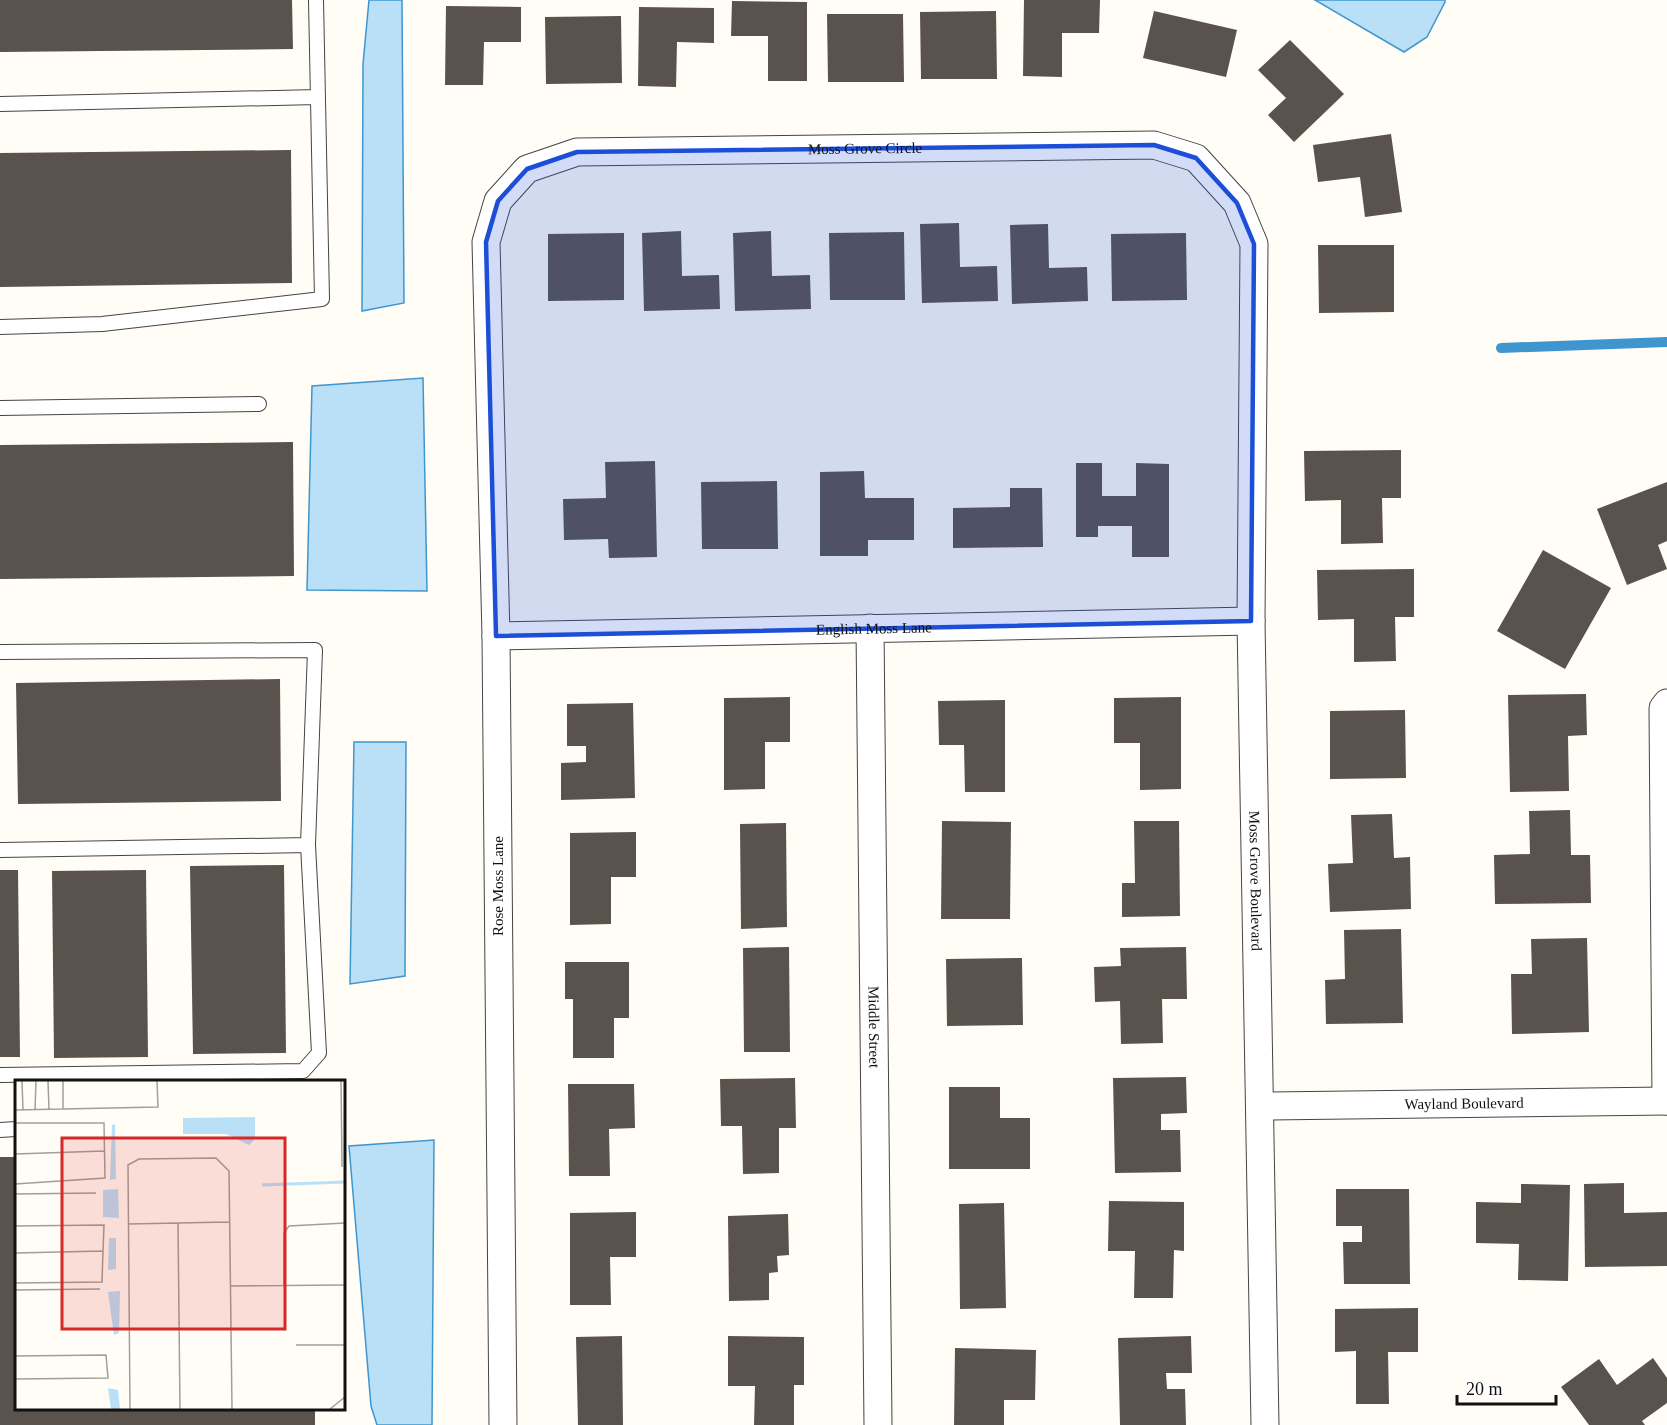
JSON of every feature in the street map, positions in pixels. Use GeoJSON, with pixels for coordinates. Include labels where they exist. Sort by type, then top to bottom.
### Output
{"type":"FeatureCollection","features":[{"type":"Feature","properties":{"kind":"street","name":"Moss Grove Circle"},"geometry":{"type":"LineString","coordinates":[[489,348],[486,242],[498,201],[527,169],[577,152],[1155,145],[1196,158],[1238,203],[1254,244],[1253,338]]}},
{"type":"Feature","properties":{"kind":"street","name":"Moss Grove Boulevard"},"geometry":{"type":"LineString","coordinates":[[1253,338],[1251,621],[1265,1425]]}},
{"type":"Feature","properties":{"kind":"street","name":"Rose Moss Lane"},"geometry":{"type":"LineString","coordinates":[[489,348],[496,636],[503,1425]]}},
{"type":"Feature","properties":{"kind":"street","name":"English Moss Lane"},"geometry":{"type":"LineString","coordinates":[[496,636],[1251,621]]}},
{"type":"Feature","properties":{"kind":"street","name":"Middle Street"},"geometry":{"type":"LineString","coordinates":[[870,628],[878,1425]]}},
{"type":"Feature","properties":{"kind":"street"},"geometry":{"type":"LineString","coordinates":[[1665,706],[1666,1101]]}},
{"type":"Feature","properties":{"kind":"street","name":"Wayland Boulevard"},"geometry":{"type":"LineString","coordinates":[[1260,1106],[1666,1101]]}},
{"type":"Feature","properties":{"kind":"lane"},"geometry":{"type":"LineString","coordinates":[[0,327],[102,324],[322,299],[316,0]]}},
{"type":"Feature","properties":{"kind":"lane"},"geometry":{"type":"LineString","coordinates":[[0,104],[318,97]]}},
{"type":"Feature","properties":{"kind":"lane"},"geometry":{"type":"LineString","coordinates":[[0,408],[259,404]]}},
{"type":"Feature","properties":{"kind":"lane"},"geometry":{"type":"LineString","coordinates":[[0,652],[315,650],[308,845],[319,1053],[303,1071],[0,1074]]}},
{"type":"Feature","properties":{"kind":"lane"},"geometry":{"type":"LineString","coordinates":[[0,850],[308,845]]}},
{"type":"Feature","properties":{"kind":"lane"},"geometry":{"type":"LineString","coordinates":[[0,1130],[15,1129]]}},
{"type":"Feature","properties":{"kind":"highlighted area"},"geometry":{"type":"Polygon","coordinates":[[[1154,145],[1196,158],[1237,203],[1254,244],[1251,621],[496,636],[486,242],[498,201],[527,169],[577,152],[1154,145]]]}},
{"type":"Feature","properties":{"kind":"water"},"geometry":{"type":"Polygon","coordinates":[[[369,0],[402,0],[404,303],[362,311],[363,64],[369,0]]]}},
{"type":"Feature","properties":{"kind":"water"},"geometry":{"type":"Polygon","coordinates":[[[1315,0],[1445,0],[1445,2],[1427,37],[1404,52],[1315,0]]]}},
{"type":"Feature","properties":{"kind":"water"},"geometry":{"type":"Polygon","coordinates":[[[423,378],[427,591],[307,590],[312,386],[423,378]]]}},
{"type":"Feature","properties":{"kind":"water"},"geometry":{"type":"Polygon","coordinates":[[[354,742],[406,742],[405,976],[350,984],[354,742]]]}},
{"type":"Feature","properties":{"kind":"water"},"geometry":{"type":"Polygon","coordinates":[[[434,1140],[432,1425],[377,1425],[371,1406],[349,1146],[434,1140]]]}},
{"type":"Feature","properties":{"kind":"building"},"geometry":{"type":"Polygon","coordinates":[[[0,0],[292,0],[293,49],[0,52],[0,0]]]}},
{"type":"Feature","properties":{"kind":"building"},"geometry":{"type":"Polygon","coordinates":[[[1024,0],[1100,0],[1099,33],[1062,33],[1062,77],[1023,76],[1024,0]]]}},
{"type":"Feature","properties":{"kind":"building"},"geometry":{"type":"Polygon","coordinates":[[[732,1],[807,2],[807,81],[768,81],[768,36],[731,36],[732,1]]]}},
{"type":"Feature","properties":{"kind":"building"},"geometry":{"type":"Polygon","coordinates":[[[446,6],[521,7],[521,42],[484,42],[483,85],[445,85],[446,6]]]}},
{"type":"Feature","properties":{"kind":"building"},"geometry":{"type":"Polygon","coordinates":[[[639,7],[714,8],[714,43],[677,42],[676,87],[638,86],[639,7]]]}},
{"type":"Feature","properties":{"kind":"building"},"geometry":{"type":"Polygon","coordinates":[[[996,11],[997,79],[921,79],[920,12],[996,11]]]}},
{"type":"Feature","properties":{"kind":"building"},"geometry":{"type":"Polygon","coordinates":[[[1154,11],[1237,30],[1226,77],[1143,58],[1154,11]]]}},
{"type":"Feature","properties":{"kind":"building"},"geometry":{"type":"Polygon","coordinates":[[[827,14],[903,14],[904,82],[828,82],[827,14]]]}},
{"type":"Feature","properties":{"kind":"building"},"geometry":{"type":"Polygon","coordinates":[[[621,16],[622,83],[546,84],[545,17],[621,16]]]}},
{"type":"Feature","properties":{"kind":"building"},"geometry":{"type":"Polygon","coordinates":[[[1290,40],[1344,94],[1294,142],[1268,115],[1286,98],[1258,70],[1290,40]]]}},
{"type":"Feature","properties":{"kind":"building"},"geometry":{"type":"Polygon","coordinates":[[[1391,134],[1402,212],[1365,217],[1360,177],[1318,182],[1313,145],[1391,134]]]}},
{"type":"Feature","properties":{"kind":"building"},"geometry":{"type":"Polygon","coordinates":[[[291,150],[292,283],[0,287],[0,153],[291,150]]]}},
{"type":"Feature","properties":{"kind":"building"},"geometry":{"type":"Polygon","coordinates":[[[959,223],[960,267],[997,266],[998,301],[922,303],[920,224],[959,223]]]}},
{"type":"Feature","properties":{"kind":"building"},"geometry":{"type":"Polygon","coordinates":[[[1048,224],[1049,268],[1087,267],[1088,301],[1012,304],[1010,225],[1048,224]]]}},
{"type":"Feature","properties":{"kind":"building"},"geometry":{"type":"Polygon","coordinates":[[[681,231],[682,276],[719,275],[720,309],[644,311],[642,233],[681,231]]]}},
{"type":"Feature","properties":{"kind":"building"},"geometry":{"type":"Polygon","coordinates":[[[771,231],[772,276],[810,275],[811,309],[735,311],[733,233],[771,231]]]}},
{"type":"Feature","properties":{"kind":"building"},"geometry":{"type":"Polygon","coordinates":[[[904,232],[905,300],[830,300],[829,233],[904,232]]]}},
{"type":"Feature","properties":{"kind":"building"},"geometry":{"type":"Polygon","coordinates":[[[624,233],[624,300],[548,301],[548,234],[624,233]]]}},
{"type":"Feature","properties":{"kind":"building"},"geometry":{"type":"Polygon","coordinates":[[[1186,233],[1187,300],[1112,301],[1111,234],[1186,233]]]}},
{"type":"Feature","properties":{"kind":"building"},"geometry":{"type":"Polygon","coordinates":[[[1318,245],[1394,245],[1394,312],[1319,313],[1318,245]]]}},
{"type":"Feature","properties":{"kind":"building"},"geometry":{"type":"Polygon","coordinates":[[[293,442],[294,576],[0,579],[0,445],[293,442]]]}},
{"type":"Feature","properties":{"kind":"building"},"geometry":{"type":"Polygon","coordinates":[[[1401,450],[1401,498],[1382,498],[1383,543],[1341,544],[1341,500],[1305,501],[1304,451],[1401,450]]]}},
{"type":"Feature","properties":{"kind":"building"},"geometry":{"type":"Polygon","coordinates":[[[655,461],[657,557],[609,558],[608,539],[564,540],[563,499],[606,498],[605,462],[655,461]]]}},
{"type":"Feature","properties":{"kind":"building"},"geometry":{"type":"Polygon","coordinates":[[[1076,463],[1102,463],[1102,496],[1136,496],[1136,463],[1169,464],[1169,557],[1132,557],[1132,526],[1098,526],[1098,537],[1076,537],[1076,463]]]}},
{"type":"Feature","properties":{"kind":"building"},"geometry":{"type":"Polygon","coordinates":[[[864,471],[865,498],[914,498],[914,540],[868,540],[868,556],[820,556],[820,472],[864,471]]]}},
{"type":"Feature","properties":{"kind":"building"},"geometry":{"type":"Polygon","coordinates":[[[777,481],[778,549],[702,549],[701,482],[777,481]]]}},
{"type":"Feature","properties":{"kind":"building"},"geometry":{"type":"Polygon","coordinates":[[[1667,482],[1667,541],[1658,545],[1667,569],[1627,585],[1597,509],[1667,482]]]}},
{"type":"Feature","properties":{"kind":"building"},"geometry":{"type":"Polygon","coordinates":[[[1010,488],[1042,488],[1043,547],[953,548],[953,508],[1010,507],[1010,488]]]}},
{"type":"Feature","properties":{"kind":"building"},"geometry":{"type":"Polygon","coordinates":[[[1543,550],[1611,588],[1565,669],[1497,631],[1543,550]]]}},
{"type":"Feature","properties":{"kind":"building"},"geometry":{"type":"Polygon","coordinates":[[[1414,569],[1414,617],[1395,617],[1396,661],[1354,662],[1354,619],[1318,620],[1317,570],[1414,569]]]}},
{"type":"Feature","properties":{"kind":"building"},"geometry":{"type":"Polygon","coordinates":[[[280,679],[281,801],[18,804],[16,683],[280,679]]]}},
{"type":"Feature","properties":{"kind":"building"},"geometry":{"type":"Polygon","coordinates":[[[1586,694],[1587,735],[1568,736],[1569,791],[1510,792],[1508,695],[1586,694]]]}},
{"type":"Feature","properties":{"kind":"building"},"geometry":{"type":"Polygon","coordinates":[[[790,697],[790,742],[765,742],[765,789],[724,790],[724,698],[790,697]]]}},
{"type":"Feature","properties":{"kind":"building"},"geometry":{"type":"Polygon","coordinates":[[[1181,697],[1181,789],[1140,790],[1140,743],[1114,743],[1114,698],[1181,697]]]}},
{"type":"Feature","properties":{"kind":"building"},"geometry":{"type":"Polygon","coordinates":[[[1005,700],[1005,792],[965,792],[964,745],[939,745],[938,701],[1005,700]]]}},
{"type":"Feature","properties":{"kind":"building"},"geometry":{"type":"Polygon","coordinates":[[[633,703],[635,798],[561,800],[561,763],[586,762],[586,746],[567,746],[567,704],[633,703]]]}},
{"type":"Feature","properties":{"kind":"building"},"geometry":{"type":"Polygon","coordinates":[[[1405,710],[1406,778],[1330,779],[1330,711],[1405,710]]]}},
{"type":"Feature","properties":{"kind":"building"},"geometry":{"type":"Polygon","coordinates":[[[1570,810],[1571,855],[1590,855],[1591,903],[1495,904],[1494,855],[1530,854],[1529,811],[1570,810]]]}},
{"type":"Feature","properties":{"kind":"building"},"geometry":{"type":"Polygon","coordinates":[[[1392,814],[1394,858],[1410,857],[1411,909],[1330,912],[1328,864],[1353,863],[1351,815],[1392,814]]]}},
{"type":"Feature","properties":{"kind":"building"},"geometry":{"type":"Polygon","coordinates":[[[942,821],[1011,822],[1010,919],[941,919],[942,821]]]}},
{"type":"Feature","properties":{"kind":"building"},"geometry":{"type":"Polygon","coordinates":[[[1134,821],[1179,821],[1180,916],[1122,917],[1122,883],[1135,883],[1134,821]]]}},
{"type":"Feature","properties":{"kind":"building"},"geometry":{"type":"Polygon","coordinates":[[[786,823],[787,927],[741,929],[740,824],[786,823]]]}},
{"type":"Feature","properties":{"kind":"building"},"geometry":{"type":"Polygon","coordinates":[[[636,832],[636,877],[611,877],[611,924],[570,925],[570,833],[636,832]]]}},
{"type":"Feature","properties":{"kind":"building"},"geometry":{"type":"Polygon","coordinates":[[[284,865],[286,1053],[193,1054],[190,866],[284,865]]]}},
{"type":"Feature","properties":{"kind":"building"},"geometry":{"type":"Polygon","coordinates":[[[0,870],[18,870],[20,1057],[0,1057],[0,870]]]}},
{"type":"Feature","properties":{"kind":"building"},"geometry":{"type":"Polygon","coordinates":[[[146,870],[148,1057],[54,1058],[52,871],[146,870]]]}},
{"type":"Feature","properties":{"kind":"building"},"geometry":{"type":"Polygon","coordinates":[[[1401,929],[1403,1023],[1326,1024],[1325,980],[1345,979],[1344,930],[1401,929]]]}},
{"type":"Feature","properties":{"kind":"building"},"geometry":{"type":"Polygon","coordinates":[[[1587,938],[1589,1032],[1512,1034],[1511,974],[1532,974],[1531,939],[1587,938]]]}},
{"type":"Feature","properties":{"kind":"building"},"geometry":{"type":"Polygon","coordinates":[[[789,947],[790,1052],[744,1052],[743,948],[789,947]]]}},
{"type":"Feature","properties":{"kind":"building"},"geometry":{"type":"Polygon","coordinates":[[[1186,947],[1187,999],[1162,999],[1163,1043],[1121,1044],[1120,1001],[1095,1002],[1094,967],[1121,966],[1120,948],[1186,947]]]}},
{"type":"Feature","properties":{"kind":"building"},"geometry":{"type":"Polygon","coordinates":[[[1022,958],[1023,1025],[947,1026],[946,959],[1022,958]]]}},
{"type":"Feature","properties":{"kind":"building"},"geometry":{"type":"Polygon","coordinates":[[[565,962],[629,962],[629,1018],[614,1018],[614,1058],[573,1058],[573,999],[565,999],[565,962]]]}},
{"type":"Feature","properties":{"kind":"building"},"geometry":{"type":"Polygon","coordinates":[[[1186,1077],[1187,1113],[1161,1114],[1161,1130],[1180,1130],[1181,1172],[1115,1173],[1113,1078],[1186,1077]]]}},
{"type":"Feature","properties":{"kind":"building"},"geometry":{"type":"Polygon","coordinates":[[[795,1078],[796,1128],[779,1128],[779,1173],[743,1174],[742,1126],[721,1126],[720,1079],[795,1078]]]}},
{"type":"Feature","properties":{"kind":"building"},"geometry":{"type":"Polygon","coordinates":[[[568,1084],[634,1084],[635,1128],[609,1129],[610,1176],[569,1176],[568,1084]]]}},
{"type":"Feature","properties":{"kind":"building"},"geometry":{"type":"Polygon","coordinates":[[[949,1087],[1000,1087],[1000,1118],[1030,1118],[1030,1169],[949,1169],[949,1087]]]}},
{"type":"Feature","properties":{"kind":"building"},"geometry":{"type":"Polygon","coordinates":[[[0,1157],[15,1157],[15,1410],[315,1410],[315,1425],[0,1425],[0,1157]]]}},
{"type":"Feature","properties":{"kind":"building"},"geometry":{"type":"Polygon","coordinates":[[[1624,1183],[1624,1213],[1667,1212],[1667,1266],[1585,1267],[1584,1184],[1624,1183]]]}},
{"type":"Feature","properties":{"kind":"building"},"geometry":{"type":"Polygon","coordinates":[[[1521,1184],[1570,1185],[1568,1281],[1518,1280],[1519,1244],[1476,1243],[1476,1202],[1521,1203],[1521,1184]]]}},
{"type":"Feature","properties":{"kind":"building"},"geometry":{"type":"Polygon","coordinates":[[[1336,1189],[1409,1189],[1410,1284],[1344,1284],[1343,1242],[1362,1242],[1362,1226],[1336,1226],[1336,1189]]]}},
{"type":"Feature","properties":{"kind":"building"},"geometry":{"type":"Polygon","coordinates":[[[1109,1201],[1184,1202],[1184,1251],[1174,1250],[1173,1298],[1134,1298],[1135,1251],[1108,1251],[1109,1201]]]}},
{"type":"Feature","properties":{"kind":"building"},"geometry":{"type":"Polygon","coordinates":[[[1004,1203],[1006,1308],[960,1309],[959,1204],[1004,1203]]]}},
{"type":"Feature","properties":{"kind":"building"},"geometry":{"type":"Polygon","coordinates":[[[636,1212],[636,1257],[610,1257],[611,1305],[570,1305],[570,1213],[636,1212]]]}},
{"type":"Feature","properties":{"kind":"building"},"geometry":{"type":"Polygon","coordinates":[[[788,1214],[789,1255],[777,1256],[778,1272],[769,1273],[769,1300],[729,1301],[728,1216],[788,1214]]]}},
{"type":"Feature","properties":{"kind":"building"},"geometry":{"type":"Polygon","coordinates":[[[1418,1308],[1418,1352],[1388,1352],[1389,1404],[1356,1404],[1356,1351],[1335,1352],[1335,1309],[1418,1308]]]}},
{"type":"Feature","properties":{"kind":"building"},"geometry":{"type":"Polygon","coordinates":[[[622,1336],[623,1425],[578,1425],[576,1337],[622,1336]]]}},
{"type":"Feature","properties":{"kind":"building"},"geometry":{"type":"Polygon","coordinates":[[[728,1336],[804,1337],[804,1385],[794,1385],[794,1425],[754,1425],[755,1386],[728,1386],[728,1336]]]}},
{"type":"Feature","properties":{"kind":"building"},"geometry":{"type":"Polygon","coordinates":[[[1191,1336],[1192,1373],[1166,1373],[1167,1389],[1185,1389],[1186,1425],[1120,1425],[1118,1338],[1191,1336]]]}},
{"type":"Feature","properties":{"kind":"building"},"geometry":{"type":"Polygon","coordinates":[[[955,1348],[1036,1350],[1035,1400],[1004,1400],[1004,1425],[954,1425],[955,1348]]]}},
{"type":"Feature","properties":{"kind":"building"},"geometry":{"type":"Polygon","coordinates":[[[1653,1358],[1667,1378],[1667,1403],[1642,1421],[1645,1425],[1589,1425],[1561,1387],[1599,1359],[1617,1385],[1653,1358]]]}},
{"type":"Feature","properties":{"kind":"waterway"},"geometry":{"type":"LineString","coordinates":[[1501,348],[1667,342]]}}]}
